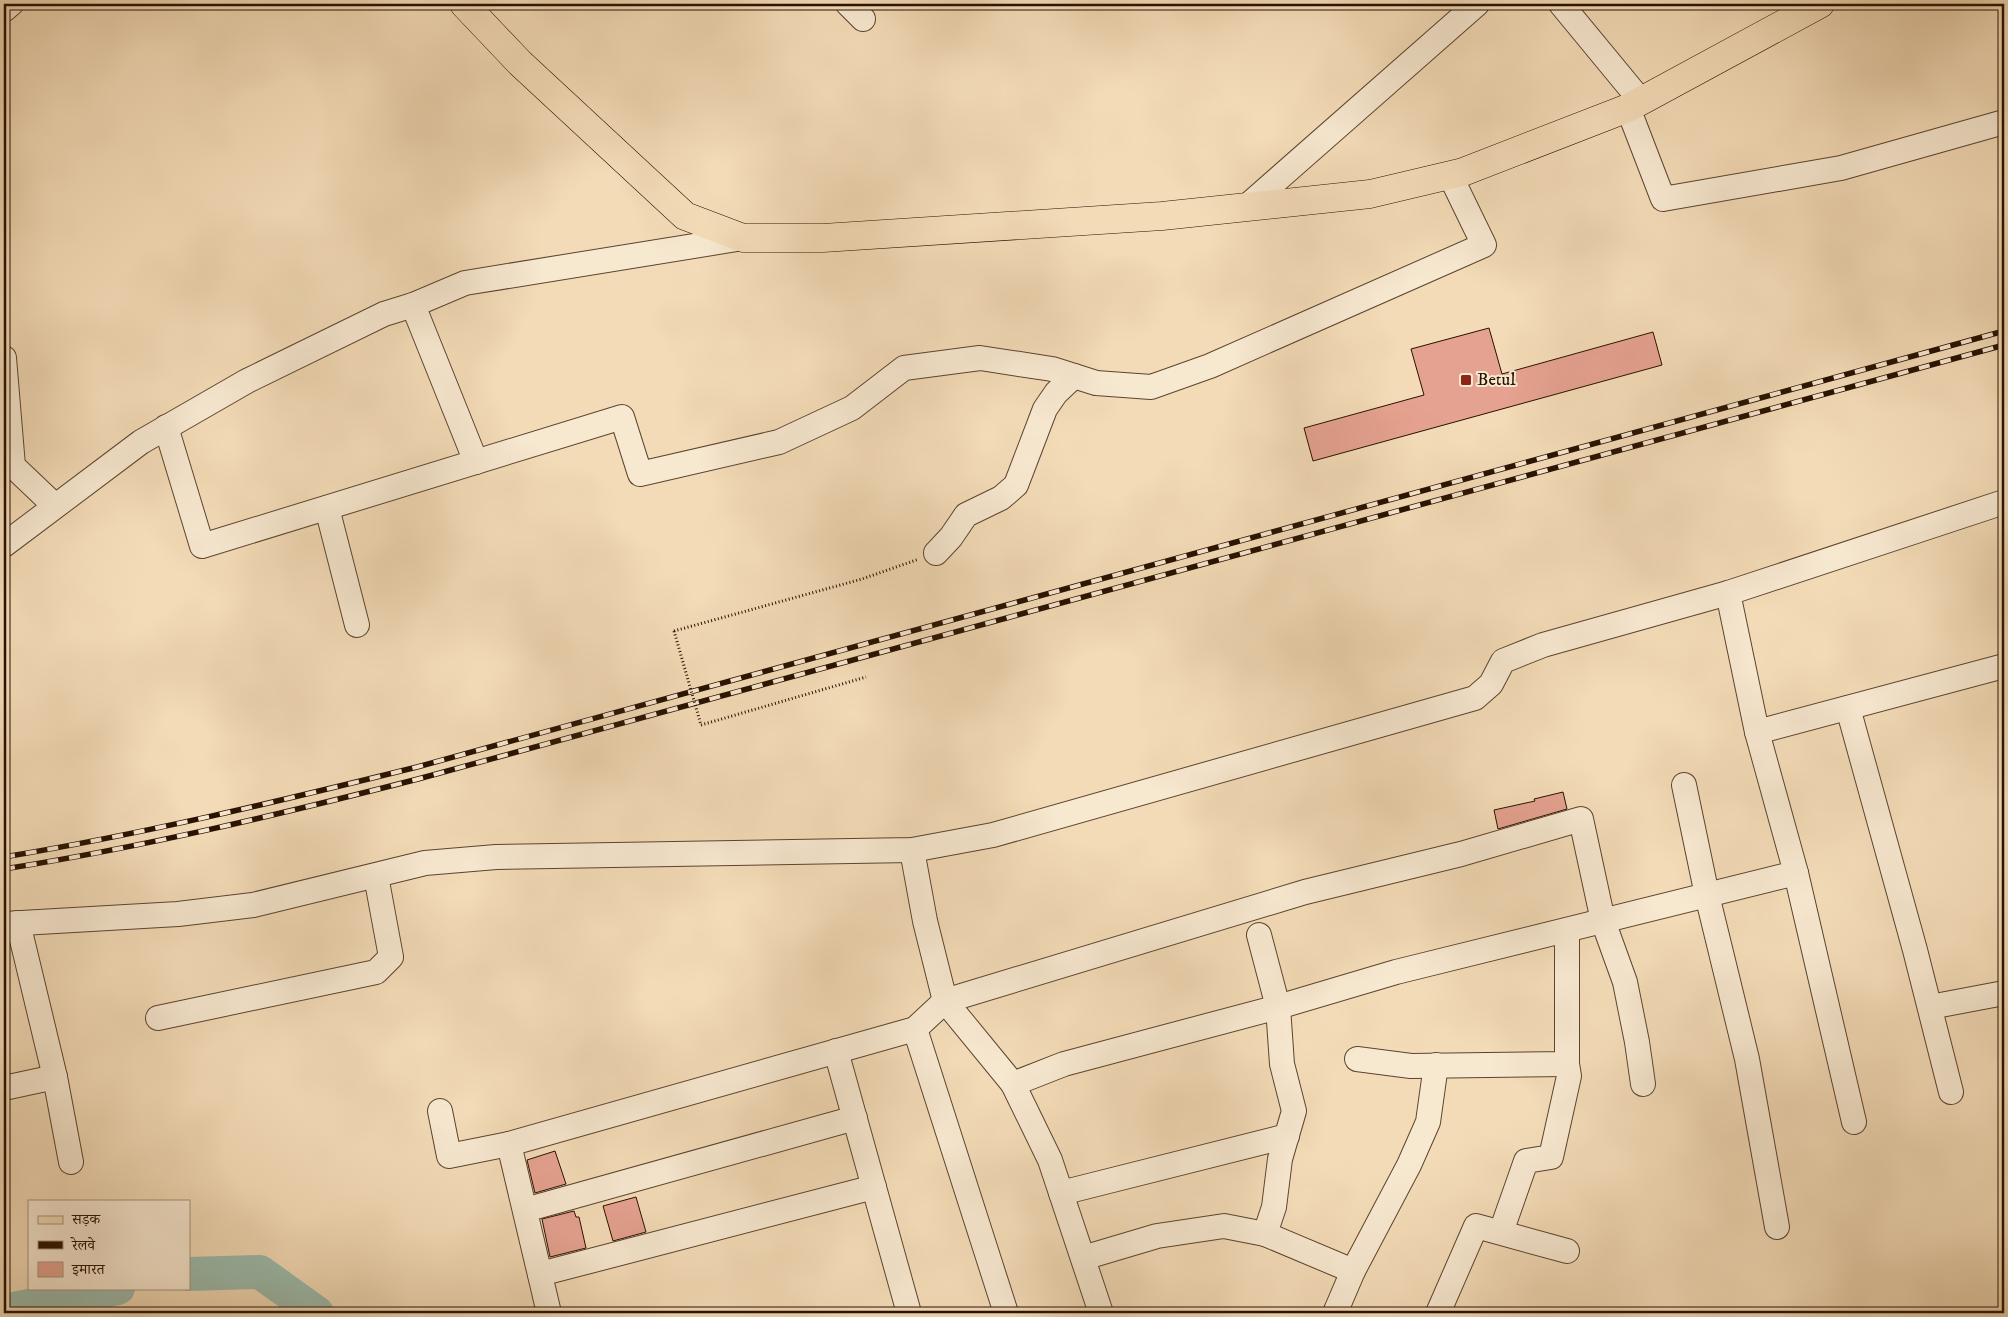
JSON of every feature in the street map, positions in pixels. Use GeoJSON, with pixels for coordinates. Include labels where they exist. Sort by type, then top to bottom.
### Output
{"type":"FeatureCollection","features":[{"type":"Feature","properties":{"kind":"main road"},"geometry":{"type":"LineString","coordinates":[[464,4],[520,63],[685,216],[743,238],[823,238],[1152,216],[1370,194],[1463,172],[1635,104],[1820,4]]}},
{"type":"Feature","properties":{"kind":"street"},"geometry":{"type":"LineString","coordinates":[[4,10],[11,4]]}},
{"type":"Feature","properties":{"kind":"street"},"geometry":{"type":"LineString","coordinates":[[1246,207],[1477,4]]}},
{"type":"Feature","properties":{"kind":"street"},"geometry":{"type":"LineString","coordinates":[[1561,4],[1635,104],[1663,199],[1841,168],[2004,122]]}},
{"type":"Feature","properties":{"kind":"street"},"geometry":{"type":"LineString","coordinates":[[166,427],[202,546],[622,417],[640,474],[778,442],[852,408],[904,368],[980,358],[1052,369],[1096,383],[1151,386],[1210,366],[1484,245],[1450,175]]}},
{"type":"Feature","properties":{"kind":"street"},"geometry":{"type":"LineString","coordinates":[[4,545],[141,442],[246,381],[384,314],[413,305],[465,283],[743,238]]}},
{"type":"Feature","properties":{"kind":"street"},"geometry":{"type":"LineString","coordinates":[[413,305],[476,462]]}},
{"type":"Feature","properties":{"kind":"street"},"geometry":{"type":"LineString","coordinates":[[4,358],[9,469],[55,506]]}},
{"type":"Feature","properties":{"kind":"street"},"geometry":{"type":"LineString","coordinates":[[936,553],[951,537],[966,515],[1001,498],[1016,485],[1045,409],[1056,393],[1074,376]]}},
{"type":"Feature","properties":{"kind":"street"},"geometry":{"type":"LineString","coordinates":[[71,1162],[55,1077],[11,924],[178,914],[244,906],[425,863],[496,857],[912,850],[993,835],[1475,698],[1491,684],[1503,661],[1543,645],[1728,592],[2004,502]]}},
{"type":"Feature","properties":{"kind":"street"},"geometry":{"type":"LineString","coordinates":[[327,508],[357,625]]}},
{"type":"Feature","properties":{"kind":"street"},"geometry":{"type":"LineString","coordinates":[[1728,592],[1757,732],[1796,873],[1854,1122]]}},
{"type":"Feature","properties":{"kind":"street"},"geometry":{"type":"LineString","coordinates":[[1757,732],[2004,666]]}},
{"type":"Feature","properties":{"kind":"street"},"geometry":{"type":"LineString","coordinates":[[1848,708],[1930,1007],[1951,1092]]}},
{"type":"Feature","properties":{"kind":"street"},"geometry":{"type":"LineString","coordinates":[[1684,785],[1706,896],[1747,1059],[1776,1226]]}},
{"type":"Feature","properties":{"kind":"street"},"geometry":{"type":"LineString","coordinates":[[440,1111],[449,1156],[509,1144],[915,1029],[945,1001],[1305,892],[1461,854],[1581,819],[1603,921],[1625,982],[1643,1084]]}},
{"type":"Feature","properties":{"kind":"street"},"geometry":{"type":"LineString","coordinates":[[912,850],[925,921],[945,1001],[1013,1084],[1050,1160],[1101,1313]]}},
{"type":"Feature","properties":{"kind":"street"},"geometry":{"type":"LineString","coordinates":[[1013,1084],[1064,1064],[1278,1007],[1396,972],[1796,873]]}},
{"type":"Feature","properties":{"kind":"street"},"geometry":{"type":"LineString","coordinates":[[158,1018],[376,972],[392,957],[376,876]]}},
{"type":"Feature","properties":{"kind":"street"},"geometry":{"type":"LineString","coordinates":[[1501,1232],[1526,1161],[1551,1157],[1569,1076],[1567,1064],[1567,930]]}},
{"type":"Feature","properties":{"kind":"street"},"geometry":{"type":"LineString","coordinates":[[1259,935],[1278,1007],[1282,1064],[1294,1111],[1280,1159],[1274,1207],[1265,1234]]}},
{"type":"Feature","properties":{"kind":"street"},"geometry":{"type":"LineString","coordinates":[[1930,1007],[2004,993]]}},
{"type":"Feature","properties":{"kind":"street"},"geometry":{"type":"LineString","coordinates":[[915,1029],[1006,1313]]}},
{"type":"Feature","properties":{"kind":"street"},"geometry":{"type":"LineString","coordinates":[[836,1052],[909,1313]]}},
{"type":"Feature","properties":{"kind":"street"},"geometry":{"type":"LineString","coordinates":[[1357,1060],[1411,1066],[1567,1064]]}},
{"type":"Feature","properties":{"kind":"street"},"geometry":{"type":"LineString","coordinates":[[1335,1313],[1353,1271],[1409,1165],[1428,1122],[1436,1065]]}},
{"type":"Feature","properties":{"kind":"street"},"geometry":{"type":"LineString","coordinates":[[4,1088],[55,1077]]}},
{"type":"Feature","properties":{"kind":"street"},"geometry":{"type":"LineString","coordinates":[[525,1210],[855,1118]]}},
{"type":"Feature","properties":{"kind":"street"},"geometry":{"type":"LineString","coordinates":[[1061,1193],[1287,1136]]}},
{"type":"Feature","properties":{"kind":"street"},"geometry":{"type":"LineString","coordinates":[[509,1144],[549,1313]]}},
{"type":"Feature","properties":{"kind":"street"},"geometry":{"type":"LineString","coordinates":[[540,1274],[874,1187]]}},
{"type":"Feature","properties":{"kind":"street"},"geometry":{"type":"LineString","coordinates":[[1083,1258],[1157,1236],[1224,1226],[1265,1234],[1353,1271]]}},
{"type":"Feature","properties":{"kind":"street"},"geometry":{"type":"LineString","coordinates":[[1438,1313],[1476,1226],[1567,1251]]}},
{"type":"Feature","properties":{"kind":"path"},"geometry":{"type":"LineString","coordinates":[[866,678],[701,725],[674,631],[862,579],[936,553]]}},
{"type":"Feature","properties":{"kind":"building"},"geometry":{"type":"Polygon","coordinates":[[[1489,328],[1502,374],[1653,332],[1662,365],[1313,461],[1304,428],[1424,395],[1411,349],[1489,328]]]}},
{"type":"Feature","properties":{"kind":"building"},"geometry":{"type":"Polygon","coordinates":[[[1563,792],[1567,809],[1498,829],[1494,810],[1535,801],[1534,799],[1563,792]]]}},
{"type":"Feature","properties":{"kind":"building"},"geometry":{"type":"Polygon","coordinates":[[[555,1151],[566,1184],[535,1193],[527,1160],[555,1151]]]}},
{"type":"Feature","properties":{"kind":"building"},"geometry":{"type":"Polygon","coordinates":[[[636,1197],[646,1232],[613,1241],[603,1206],[636,1197]]]}},
{"type":"Feature","properties":{"kind":"building"},"geometry":{"type":"Polygon","coordinates":[[[574,1211],[576,1217],[579,1217],[586,1248],[550,1257],[542,1219],[574,1211]]]}},
{"type":"Feature","properties":{"kind":"waterway"},"geometry":{"type":"LineString","coordinates":[[190,1274],[260,1272],[317,1313]]}},
{"type":"Feature","properties":{"kind":"waterway"},"geometry":{"type":"LineString","coordinates":[[4,1311],[108,1290]]}},
{"type":"Feature","properties":{"kind":"railway"},"geometry":{"type":"LineString","coordinates":[[4,857],[160,827],[417,767],[2004,331]]}},
{"type":"Feature","properties":{"kind":"railway"},"geometry":{"type":"LineString","coordinates":[[4,869],[108,851],[212,829],[418,779],[2004,345]]}},
{"type":"Feature","properties":{"kind":"place","name":"Betul"},"geometry":{"type":"Point","coordinates":[1466,380]}}]}
